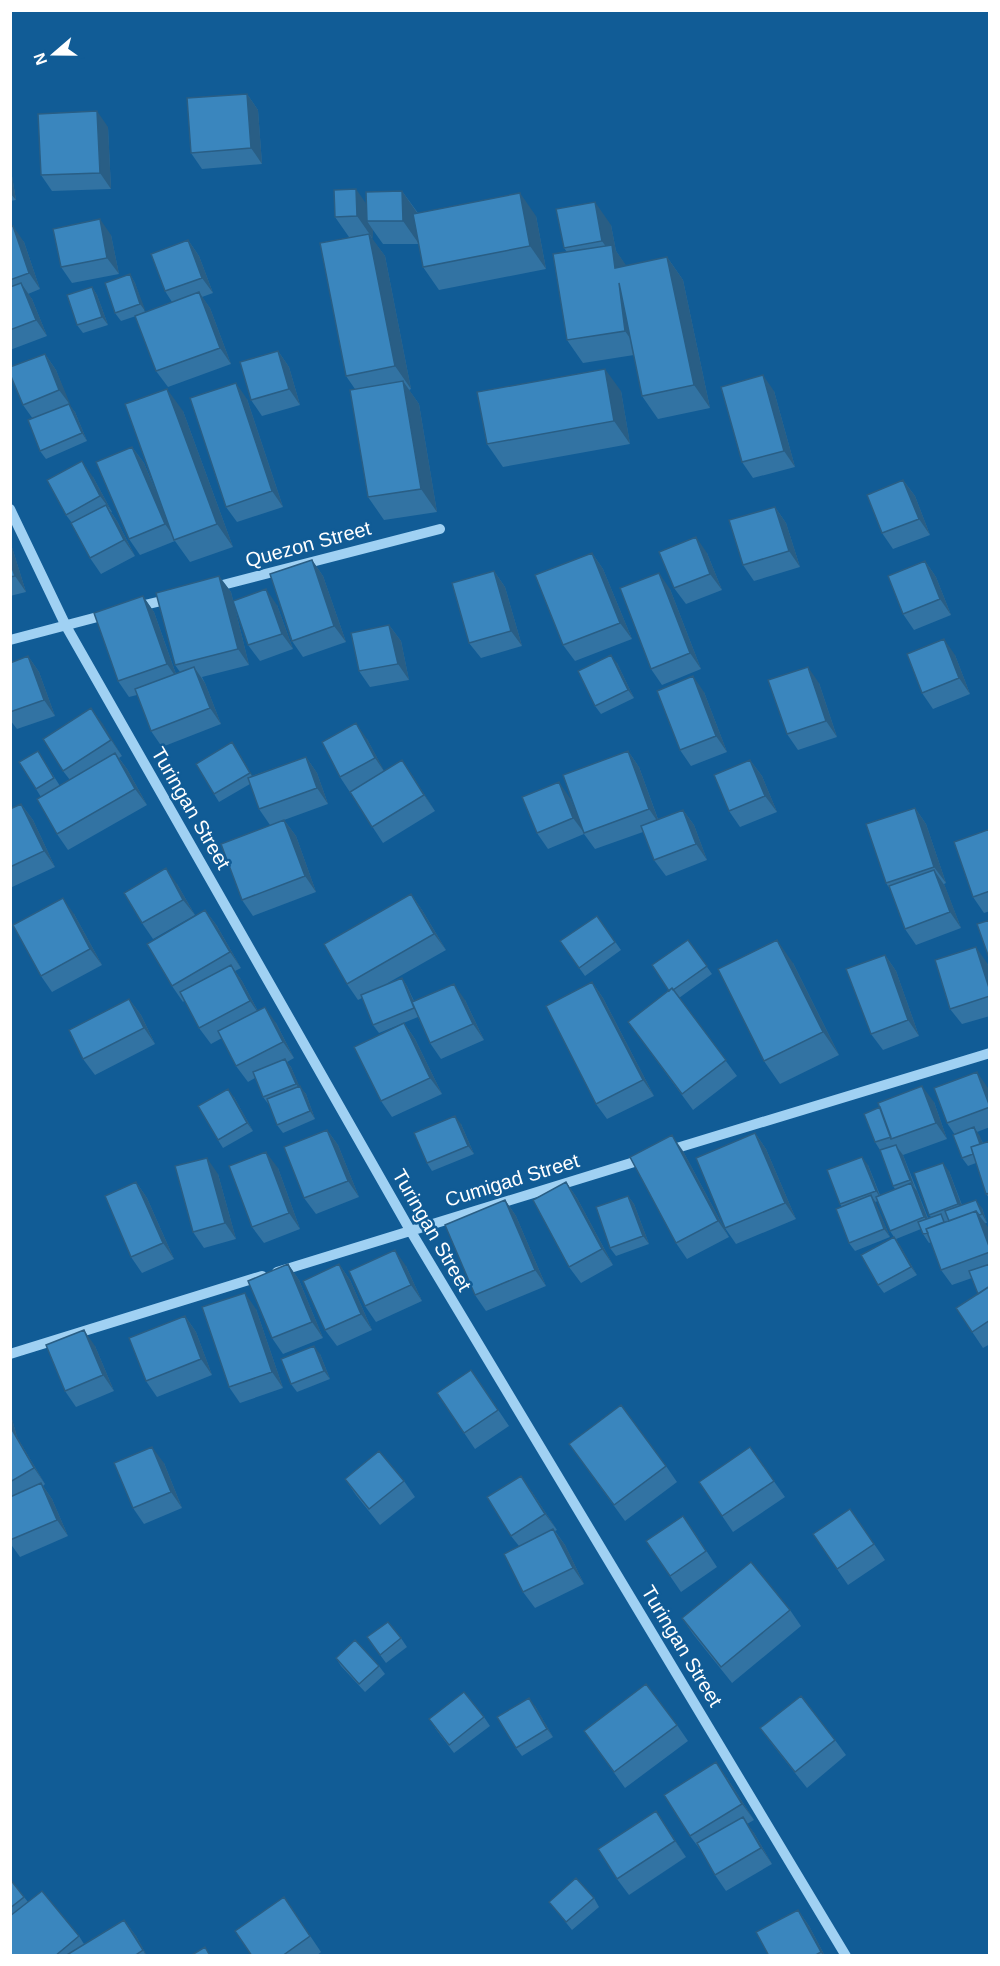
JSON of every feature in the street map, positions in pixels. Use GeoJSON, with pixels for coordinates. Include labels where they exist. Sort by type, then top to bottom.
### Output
{"type":"FeatureCollection","features":[{"type":"Feature","properties":{"kind":"street","name":"Turingan Street"},"geometry":{"type":"LineString","coordinates":[[10,509],[66,626],[411,1230],[846,1956]]}},
{"type":"Feature","properties":{"kind":"street","name":"Quezon Street"},"geometry":{"type":"LineString","coordinates":[[202,590],[440,528]]}},
{"type":"Feature","properties":{"kind":"street"},"geometry":{"type":"LineString","coordinates":[[10,640],[179,596]]}},
{"type":"Feature","properties":{"kind":"street","name":"Cumigad Street"},"geometry":{"type":"LineString","coordinates":[[10,1354],[990,1053]]}},
{"type":"Feature","properties":{"kind":"building"},"geometry":{"type":"Polygon","coordinates":[[[247,94],[251,148],[191,153],[187,98],[247,94]]]}},
{"type":"Feature","properties":{"kind":"building"},"geometry":{"type":"Polygon","coordinates":[[[97,111],[100,173],[41,175],[38,114],[97,111]]]}},
{"type":"Feature","properties":{"kind":"building"},"geometry":{"type":"Polygon","coordinates":[[[356,189],[357,216],[335,217],[334,190],[356,189]]]}},
{"type":"Feature","properties":{"kind":"building"},"geometry":{"type":"Polygon","coordinates":[[[402,191],[403,221],[367,221],[366,192],[402,191]]]}},
{"type":"Feature","properties":{"kind":"building"},"geometry":{"type":"Polygon","coordinates":[[[520,193],[530,246],[423,267],[413,214],[520,193]]]}},
{"type":"Feature","properties":{"kind":"building"},"geometry":{"type":"Polygon","coordinates":[[[595,202],[602,241],[564,248],[556,209],[595,202]]]}},
{"type":"Feature","properties":{"kind":"building"},"geometry":{"type":"Polygon","coordinates":[[[100,219],[107,258],[61,267],[53,229],[100,219]]]}},
{"type":"Feature","properties":{"kind":"building"},"geometry":{"type":"Polygon","coordinates":[[[13,226],[29,273],[10,280],[10,227],[13,226]]]}},
{"type":"Feature","properties":{"kind":"building"},"geometry":{"type":"Polygon","coordinates":[[[369,234],[395,366],[346,376],[320,243],[369,234]]]}},
{"type":"Feature","properties":{"kind":"building"},"geometry":{"type":"Polygon","coordinates":[[[188,240],[202,278],[165,291],[151,254],[188,240]]]}},
{"type":"Feature","properties":{"kind":"building"},"geometry":{"type":"Polygon","coordinates":[[[612,245],[615,268],[667,257],[694,385],[642,396],[619,283],[625,331],[567,340],[553,254],[612,245]]]}},
{"type":"Feature","properties":{"kind":"building"},"geometry":{"type":"Polygon","coordinates":[[[130,274],[140,304],[115,313],[105,283],[130,274]]]}},
{"type":"Feature","properties":{"kind":"building"},"geometry":{"type":"Polygon","coordinates":[[[21,283],[36,320],[10,330],[10,287],[21,283]]]}},
{"type":"Feature","properties":{"kind":"building"},"geometry":{"type":"Polygon","coordinates":[[[92,287],[102,317],[77,325],[67,295],[92,287]]]}},
{"type":"Feature","properties":{"kind":"building"},"geometry":{"type":"Polygon","coordinates":[[[199,292],[220,348],[156,371],[135,316],[199,292]]]}},
{"type":"Feature","properties":{"kind":"building"},"geometry":{"type":"Polygon","coordinates":[[[278,351],[289,389],[251,400],[240,362],[278,351]]]}},
{"type":"Feature","properties":{"kind":"building"},"geometry":{"type":"Polygon","coordinates":[[[45,354],[59,390],[23,405],[10,374],[10,367],[45,354]]]}},
{"type":"Feature","properties":{"kind":"building"},"geometry":{"type":"Polygon","coordinates":[[[605,369],[614,421],[487,444],[477,392],[605,369]]]}},
{"type":"Feature","properties":{"kind":"building"},"geometry":{"type":"Polygon","coordinates":[[[763,375],[784,451],[742,462],[721,387],[763,375]]]}},
{"type":"Feature","properties":{"kind":"building"},"geometry":{"type":"Polygon","coordinates":[[[403,381],[421,489],[368,497],[350,390],[403,381]]]}},
{"type":"Feature","properties":{"kind":"building"},"geometry":{"type":"Polygon","coordinates":[[[236,383],[272,491],[226,507],[190,398],[236,383]]]}},
{"type":"Feature","properties":{"kind":"building"},"geometry":{"type":"Polygon","coordinates":[[[167,389],[217,524],[174,540],[125,404],[167,389]]]}},
{"type":"Feature","properties":{"kind":"building"},"geometry":{"type":"Polygon","coordinates":[[[69,404],[82,433],[40,451],[28,420],[69,404]]]}},
{"type":"Feature","properties":{"kind":"building"},"geometry":{"type":"Polygon","coordinates":[[[132,447],[165,524],[129,539],[96,462],[132,447]]]}},
{"type":"Feature","properties":{"kind":"building"},"geometry":{"type":"Polygon","coordinates":[[[82,461],[100,496],[66,515],[47,480],[82,461]]]}},
{"type":"Feature","properties":{"kind":"building"},"geometry":{"type":"Polygon","coordinates":[[[903,480],[919,519],[882,533],[867,495],[903,480]]]}},
{"type":"Feature","properties":{"kind":"building"},"geometry":{"type":"Polygon","coordinates":[[[106,505],[124,540],[90,558],[71,523],[106,505]]]}},
{"type":"Feature","properties":{"kind":"building"},"geometry":{"type":"Polygon","coordinates":[[[775,507],[789,551],[743,565],[729,520],[775,507]]]}},
{"type":"Feature","properties":{"kind":"building"},"geometry":{"type":"Polygon","coordinates":[[[696,537],[710,574],[674,588],[659,552],[696,537]]]}},
{"type":"Feature","properties":{"kind":"building"},"geometry":{"type":"Polygon","coordinates":[[[592,553],[620,623],[563,645],[535,575],[592,553]]]}},
{"type":"Feature","properties":{"kind":"building"},"geometry":{"type":"Polygon","coordinates":[[[312,560],[334,626],[292,641],[270,574],[312,560]]]}},
{"type":"Feature","properties":{"kind":"building"},"geometry":{"type":"Polygon","coordinates":[[[925,561],[940,599],[903,614],[888,576],[925,561]]]}},
{"type":"Feature","properties":{"kind":"building"},"geometry":{"type":"Polygon","coordinates":[[[10,562],[15,576],[10,577],[10,562]]]}},
{"type":"Feature","properties":{"kind":"building"},"geometry":{"type":"Polygon","coordinates":[[[494,571],[511,631],[469,643],[452,583],[494,571]]]}},
{"type":"Feature","properties":{"kind":"building"},"geometry":{"type":"Polygon","coordinates":[[[659,573],[690,653],[651,669],[620,588],[659,573]]]}},
{"type":"Feature","properties":{"kind":"building"},"geometry":{"type":"Polygon","coordinates":[[[219,576],[238,649],[175,665],[156,593],[219,576]]]}},
{"type":"Feature","properties":{"kind":"building"},"geometry":{"type":"Polygon","coordinates":[[[266,589],[282,634],[248,645],[233,601],[266,589]]]}},
{"type":"Feature","properties":{"kind":"building"},"geometry":{"type":"Polygon","coordinates":[[[143,596],[167,664],[118,681],[94,613],[143,596]]]}},
{"type":"Feature","properties":{"kind":"building"},"geometry":{"type":"Polygon","coordinates":[[[389,625],[398,664],[359,671],[351,633],[389,625]]]}},
{"type":"Feature","properties":{"kind":"building"},"geometry":{"type":"Polygon","coordinates":[[[944,639],[959,678],[922,693],[907,654],[944,639]]]}},
{"type":"Feature","properties":{"kind":"building"},"geometry":{"type":"Polygon","coordinates":[[[611,655],[628,690],[595,706],[578,671],[611,655]]]}},
{"type":"Feature","properties":{"kind":"building"},"geometry":{"type":"Polygon","coordinates":[[[28,656],[44,700],[10,712],[10,663],[28,656]]]}},
{"type":"Feature","properties":{"kind":"building"},"geometry":{"type":"Polygon","coordinates":[[[194,667],[210,708],[151,731],[135,689],[194,667]]]}},
{"type":"Feature","properties":{"kind":"building"},"geometry":{"type":"Polygon","coordinates":[[[808,667],[826,721],[787,734],[768,680],[808,667]]]}},
{"type":"Feature","properties":{"kind":"building"},"geometry":{"type":"Polygon","coordinates":[[[693,676],[716,736],[680,750],[657,691],[693,676]]]}},
{"type":"Feature","properties":{"kind":"building"},"geometry":{"type":"Polygon","coordinates":[[[91,708],[111,740],[63,771],[43,739],[91,708]]]}},
{"type":"Feature","properties":{"kind":"building"},"geometry":{"type":"Polygon","coordinates":[[[356,723],[375,758],[340,777],[322,742],[356,723]]]}},
{"type":"Feature","properties":{"kind":"building"},"geometry":{"type":"Polygon","coordinates":[[[232,742],[250,773],[214,794],[196,764],[232,742]]]}},
{"type":"Feature","properties":{"kind":"building"},"geometry":{"type":"Polygon","coordinates":[[[38,751],[54,778],[36,789],[19,762],[38,751]]]}},
{"type":"Feature","properties":{"kind":"building"},"geometry":{"type":"Polygon","coordinates":[[[628,751],[649,809],[584,833],[563,775],[628,751]]]}},
{"type":"Feature","properties":{"kind":"building"},"geometry":{"type":"Polygon","coordinates":[[[115,753],[135,789],[57,834],[37,799],[115,753]]]}},
{"type":"Feature","properties":{"kind":"building"},"geometry":{"type":"Polygon","coordinates":[[[306,757],[317,788],[259,809],[248,778],[306,757]]]}},
{"type":"Feature","properties":{"kind":"building"},"geometry":{"type":"Polygon","coordinates":[[[402,760],[424,795],[372,827],[350,792],[402,760]]]}},
{"type":"Feature","properties":{"kind":"building"},"geometry":{"type":"Polygon","coordinates":[[[750,760],[765,796],[729,811],[714,775],[750,760]]]}},
{"type":"Feature","properties":{"kind":"building"},"geometry":{"type":"Polygon","coordinates":[[[559,782],[573,818],[537,833],[522,797],[559,782]]]}},
{"type":"Feature","properties":{"kind":"building"},"geometry":{"type":"Polygon","coordinates":[[[21,804],[44,851],[10,867],[10,809],[21,804]]]}},
{"type":"Feature","properties":{"kind":"building"},"geometry":{"type":"Polygon","coordinates":[[[915,808],[934,867],[886,883],[866,824],[915,808]]]}},
{"type":"Feature","properties":{"kind":"building"},"geometry":{"type":"Polygon","coordinates":[[[683,810],[696,844],[654,860],[641,826],[683,810]]]}},
{"type":"Feature","properties":{"kind":"building"},"geometry":{"type":"Polygon","coordinates":[[[284,820],[305,876],[242,900],[221,844],[284,820]]]}},
{"type":"Feature","properties":{"kind":"building"},"geometry":{"type":"Polygon","coordinates":[[[990,829],[990,891],[973,897],[954,842],[990,829]]]}},
{"type":"Feature","properties":{"kind":"building"},"geometry":{"type":"Polygon","coordinates":[[[166,868],[183,900],[142,923],[124,893],[166,868]]]}},
{"type":"Feature","properties":{"kind":"building"},"geometry":{"type":"Polygon","coordinates":[[[934,870],[950,912],[905,929],[889,886],[934,870]]]}},
{"type":"Feature","properties":{"kind":"building"},"geometry":{"type":"Polygon","coordinates":[[[411,894],[434,934],[347,984],[324,944],[411,894]]]}},
{"type":"Feature","properties":{"kind":"building"},"geometry":{"type":"Polygon","coordinates":[[[63,898],[90,949],[41,976],[13,925],[63,898]]]}},
{"type":"Feature","properties":{"kind":"building"},"geometry":{"type":"Polygon","coordinates":[[[205,910],[230,952],[172,986],[147,944],[205,910]]]}},
{"type":"Feature","properties":{"kind":"building"},"geometry":{"type":"Polygon","coordinates":[[[597,916],[615,942],[579,968],[560,941],[597,916]]]}},
{"type":"Feature","properties":{"kind":"building"},"geometry":{"type":"Polygon","coordinates":[[[990,920],[990,961],[977,924],[990,920]]]}},
{"type":"Feature","properties":{"kind":"building"},"geometry":{"type":"Polygon","coordinates":[[[688,940],[707,966],[669,991],[652,965],[688,940]]]}},
{"type":"Feature","properties":{"kind":"building"},"geometry":{"type":"Polygon","coordinates":[[[777,940],[823,1032],[764,1061],[718,969],[777,940]]]}},
{"type":"Feature","properties":{"kind":"building"},"geometry":{"type":"Polygon","coordinates":[[[976,947],[990,996],[950,1009],[935,960],[976,947]]]}},
{"type":"Feature","properties":{"kind":"building"},"geometry":{"type":"Polygon","coordinates":[[[885,955],[908,1020],[871,1034],[846,969],[885,955]]]}},
{"type":"Feature","properties":{"kind":"building"},"geometry":{"type":"Polygon","coordinates":[[[231,965],[250,1001],[199,1028],[180,992],[231,965]]]}},
{"type":"Feature","properties":{"kind":"building"},"geometry":{"type":"Polygon","coordinates":[[[402,978],[414,1008],[373,1025],[361,995],[402,978]]]}},
{"type":"Feature","properties":{"kind":"building"},"geometry":{"type":"Polygon","coordinates":[[[592,982],[643,1080],[596,1104],[546,1006],[592,982]]]}},
{"type":"Feature","properties":{"kind":"building"},"geometry":{"type":"Polygon","coordinates":[[[454,984],[473,1024],[430,1043],[412,1002],[454,984]]]}},
{"type":"Feature","properties":{"kind":"building"},"geometry":{"type":"Polygon","coordinates":[[[672,988],[726,1060],[682,1094],[628,1022],[672,988]]]}},
{"type":"Feature","properties":{"kind":"building"},"geometry":{"type":"Polygon","coordinates":[[[129,999],[144,1028],[83,1059],[69,1030],[129,999]]]}},
{"type":"Feature","properties":{"kind":"building"},"geometry":{"type":"Polygon","coordinates":[[[265,1007],[283,1042],[236,1066],[218,1031],[265,1007]]]}},
{"type":"Feature","properties":{"kind":"building"},"geometry":{"type":"Polygon","coordinates":[[[404,1023],[430,1078],[381,1101],[354,1047],[404,1023]]]}},
{"type":"Feature","properties":{"kind":"building"},"geometry":{"type":"Polygon","coordinates":[[[285,1059],[296,1084],[263,1097],[253,1072],[285,1059]]]}},
{"type":"Feature","properties":{"kind":"building"},"geometry":{"type":"Polygon","coordinates":[[[977,1072],[990,1107],[947,1123],[934,1088],[977,1072]]]}},
{"type":"Feature","properties":{"kind":"building"},"geometry":{"type":"Polygon","coordinates":[[[300,1086],[310,1111],[277,1125],[267,1099],[300,1086]]]}},
{"type":"Feature","properties":{"kind":"building"},"geometry":{"type":"Polygon","coordinates":[[[922,1086],[936,1123],[891,1139],[878,1103],[922,1086]]]}},
{"type":"Feature","properties":{"kind":"building"},"geometry":{"type":"Polygon","coordinates":[[[228,1089],[247,1123],[218,1140],[198,1106],[228,1089]]]}},
{"type":"Feature","properties":{"kind":"building"},"geometry":{"type":"Polygon","coordinates":[[[880,1107],[891,1137],[875,1142],[864,1114],[880,1107]]]}},
{"type":"Feature","properties":{"kind":"building"},"geometry":{"type":"Polygon","coordinates":[[[455,1116],[468,1146],[427,1163],[414,1133],[455,1116]]]}},
{"type":"Feature","properties":{"kind":"building"},"geometry":{"type":"Polygon","coordinates":[[[974,1127],[980,1144],[971,1147],[973,1154],[962,1158],[953,1135],[974,1127]]]}},
{"type":"Feature","properties":{"kind":"building"},"geometry":{"type":"Polygon","coordinates":[[[327,1130],[348,1181],[304,1198],[284,1147],[327,1130]]]}},
{"type":"Feature","properties":{"kind":"building"},"geometry":{"type":"Polygon","coordinates":[[[755,1133],[785,1203],[725,1228],[696,1158],[755,1133]]]}},
{"type":"Feature","properties":{"kind":"building"},"geometry":{"type":"Polygon","coordinates":[[[672,1135],[718,1221],[676,1243],[630,1157],[672,1135]]]}},
{"type":"Feature","properties":{"kind":"building"},"geometry":{"type":"Polygon","coordinates":[[[990,1141],[990,1193],[986,1194],[971,1147],[990,1141]]]}},
{"type":"Feature","properties":{"kind":"building"},"geometry":{"type":"Polygon","coordinates":[[[896,1145],[910,1180],[893,1186],[880,1150],[896,1145]]]}},
{"type":"Feature","properties":{"kind":"building"},"geometry":{"type":"Polygon","coordinates":[[[266,1152],[289,1213],[252,1227],[229,1166],[266,1152]]]}},
{"type":"Feature","properties":{"kind":"building"},"geometry":{"type":"Polygon","coordinates":[[[862,1157],[876,1191],[840,1204],[827,1170],[862,1157]]]}},
{"type":"Feature","properties":{"kind":"building"},"geometry":{"type":"Polygon","coordinates":[[[207,1158],[225,1223],[193,1232],[175,1166],[207,1158]]]}},
{"type":"Feature","properties":{"kind":"building"},"geometry":{"type":"Polygon","coordinates":[[[943,1163],[958,1204],[929,1215],[914,1173],[943,1163]]]}},
{"type":"Feature","properties":{"kind":"building"},"geometry":{"type":"Polygon","coordinates":[[[136,1182],[163,1243],[131,1257],[105,1196],[136,1182]]]}},
{"type":"Feature","properties":{"kind":"building"},"geometry":{"type":"Polygon","coordinates":[[[566,1182],[602,1249],[569,1267],[533,1200],[566,1182]]]}},
{"type":"Feature","properties":{"kind":"building"},"geometry":{"type":"Polygon","coordinates":[[[911,1183],[924,1217],[890,1231],[876,1197],[911,1183]]]}},
{"type":"Feature","properties":{"kind":"building"},"geometry":{"type":"Polygon","coordinates":[[[871,1195],[884,1229],[849,1243],[836,1209],[871,1195]]]}},
{"type":"Feature","properties":{"kind":"building"},"geometry":{"type":"Polygon","coordinates":[[[628,1196],[643,1236],[610,1248],[596,1207],[628,1196]]]}},
{"type":"Feature","properties":{"kind":"building"},"geometry":{"type":"Polygon","coordinates":[[[505,1200],[535,1270],[475,1295],[445,1225],[505,1200]]]}},
{"type":"Feature","properties":{"kind":"building"},"geometry":{"type":"Polygon","coordinates":[[[976,1200],[982,1214],[979,1215],[976,1211],[949,1221],[945,1211],[976,1200]]]}},
{"type":"Feature","properties":{"kind":"building"},"geometry":{"type":"Polygon","coordinates":[[[976,1211],[990,1252],[941,1270],[926,1229],[976,1211]]]}},
{"type":"Feature","properties":{"kind":"building"},"geometry":{"type":"Polygon","coordinates":[[[941,1214],[944,1222],[926,1229],[928,1233],[923,1234],[918,1222],[941,1214]]]}},
{"type":"Feature","properties":{"kind":"building"},"geometry":{"type":"Polygon","coordinates":[[[894,1237],[911,1267],[878,1285],[861,1255],[894,1237]]]}},
{"type":"Feature","properties":{"kind":"building"},"geometry":{"type":"Polygon","coordinates":[[[395,1250],[411,1285],[365,1306],[349,1271],[395,1250]]]}},
{"type":"Feature","properties":{"kind":"building"},"geometry":{"type":"Polygon","coordinates":[[[288,1264],[312,1322],[272,1338],[248,1281],[288,1264]]]}},
{"type":"Feature","properties":{"kind":"building"},"geometry":{"type":"Polygon","coordinates":[[[339,1264],[361,1314],[325,1330],[303,1281],[339,1264]]]}},
{"type":"Feature","properties":{"kind":"building"},"geometry":{"type":"Polygon","coordinates":[[[990,1264],[990,1286],[978,1294],[969,1271],[990,1264]]]}},
{"type":"Feature","properties":{"kind":"building"},"geometry":{"type":"Polygon","coordinates":[[[990,1286],[990,1320],[972,1332],[956,1308],[990,1286]]]}},
{"type":"Feature","properties":{"kind":"building"},"geometry":{"type":"Polygon","coordinates":[[[245,1293],[272,1372],[229,1387],[202,1307],[245,1293]]]}},
{"type":"Feature","properties":{"kind":"building"},"geometry":{"type":"Polygon","coordinates":[[[185,1316],[201,1359],[146,1381],[129,1338],[185,1316]]]}},
{"type":"Feature","properties":{"kind":"building"},"geometry":{"type":"Polygon","coordinates":[[[84,1330],[103,1375],[65,1391],[46,1345],[84,1330]]]}},
{"type":"Feature","properties":{"kind":"building"},"geometry":{"type":"Polygon","coordinates":[[[314,1346],[324,1371],[291,1384],[281,1359],[314,1346]]]}},
{"type":"Feature","properties":{"kind":"building"},"geometry":{"type":"Polygon","coordinates":[[[471,1370],[498,1410],[464,1433],[437,1393],[471,1370]]]}},
{"type":"Feature","properties":{"kind":"building"},"geometry":{"type":"Polygon","coordinates":[[[621,1405],[666,1466],[614,1505],[569,1444],[621,1405]]]}},
{"type":"Feature","properties":{"kind":"building"},"geometry":{"type":"Polygon","coordinates":[[[10,1428],[34,1468],[10,1482],[10,1428]]]}},
{"type":"Feature","properties":{"kind":"building"},"geometry":{"type":"Polygon","coordinates":[[[152,1447],[171,1492],[133,1508],[114,1463],[152,1447]]]}},
{"type":"Feature","properties":{"kind":"building"},"geometry":{"type":"Polygon","coordinates":[[[750,1447],[774,1481],[722,1516],[699,1482],[750,1447]]]}},
{"type":"Feature","properties":{"kind":"building"},"geometry":{"type":"Polygon","coordinates":[[[379,1451],[404,1481],[369,1509],[345,1479],[379,1451]]]}},
{"type":"Feature","properties":{"kind":"building"},"geometry":{"type":"Polygon","coordinates":[[[521,1476],[545,1514],[511,1536],[487,1497],[521,1476]]]}},
{"type":"Feature","properties":{"kind":"building"},"geometry":{"type":"Polygon","coordinates":[[[41,1483],[57,1520],[10,1540],[10,1497],[41,1483]]]}},
{"type":"Feature","properties":{"kind":"building"},"geometry":{"type":"Polygon","coordinates":[[[850,1509],[874,1544],[837,1569],[813,1534],[850,1509]]]}},
{"type":"Feature","properties":{"kind":"building"},"geometry":{"type":"Polygon","coordinates":[[[683,1516],[706,1551],[670,1576],[646,1541],[683,1516]]]}},
{"type":"Feature","properties":{"kind":"building"},"geometry":{"type":"Polygon","coordinates":[[[553,1529],[573,1568],[523,1592],[504,1554],[553,1529]]]}},
{"type":"Feature","properties":{"kind":"building"},"geometry":{"type":"Polygon","coordinates":[[[751,1562],[790,1610],[721,1667],[682,1618],[751,1562]]]}},
{"type":"Feature","properties":{"kind":"building"},"geometry":{"type":"Polygon","coordinates":[[[388,1622],[401,1638],[380,1655],[367,1637],[388,1622]]]}},
{"type":"Feature","properties":{"kind":"building"},"geometry":{"type":"Polygon","coordinates":[[[355,1640],[379,1666],[359,1684],[336,1658],[355,1640]]]}},
{"type":"Feature","properties":{"kind":"building"},"geometry":{"type":"Polygon","coordinates":[[[646,1684],[677,1725],[614,1772],[584,1731],[646,1684]]]}},
{"type":"Feature","properties":{"kind":"building"},"geometry":{"type":"Polygon","coordinates":[[[464,1692],[484,1717],[449,1745],[429,1719],[464,1692]]]}},
{"type":"Feature","properties":{"kind":"building"},"geometry":{"type":"Polygon","coordinates":[[[801,1696],[835,1740],[795,1772],[760,1728],[801,1696]]]}},
{"type":"Feature","properties":{"kind":"building"},"geometry":{"type":"Polygon","coordinates":[[[529,1698],[547,1729],[516,1748],[497,1717],[529,1698]]]}},
{"type":"Feature","properties":{"kind":"building"},"geometry":{"type":"Polygon","coordinates":[[[716,1762],[742,1804],[690,1836],[664,1795],[716,1762]]]}},
{"type":"Feature","properties":{"kind":"building"},"geometry":{"type":"Polygon","coordinates":[[[656,1811],[675,1841],[617,1879],[598,1849],[656,1811]]]}},
{"type":"Feature","properties":{"kind":"building"},"geometry":{"type":"Polygon","coordinates":[[[743,1817],[761,1848],[715,1875],[697,1843],[743,1817]]]}},
{"type":"Feature","properties":{"kind":"building"},"geometry":{"type":"Polygon","coordinates":[[[576,1878],[594,1898],[566,1922],[549,1902],[576,1878]]]}},
{"type":"Feature","properties":{"kind":"building"},"geometry":{"type":"Polygon","coordinates":[[[10,1879],[24,1897],[10,1908],[10,1879]]]}},
{"type":"Feature","properties":{"kind":"building"},"geometry":{"type":"Polygon","coordinates":[[[42,1891],[79,1936],[55,1956],[10,1956],[10,1916],[42,1891]]]}},
{"type":"Feature","properties":{"kind":"building"},"geometry":{"type":"Polygon","coordinates":[[[284,1897],[310,1936],[282,1956],[252,1956],[235,1931],[284,1897]]]}},
{"type":"Feature","properties":{"kind":"building"},"geometry":{"type":"Polygon","coordinates":[[[798,1910],[821,1952],[814,1956],[769,1956],[756,1932],[798,1910]]]}},
{"type":"Feature","properties":{"kind":"building"},"geometry":{"type":"Polygon","coordinates":[[[124,1920],[143,1950],[134,1956],[65,1956],[124,1920]]]}},
{"type":"Feature","properties":{"kind":"building"},"geometry":{"type":"Polygon","coordinates":[[[205,1947],[210,1956],[190,1956],[205,1947]]]}}]}
